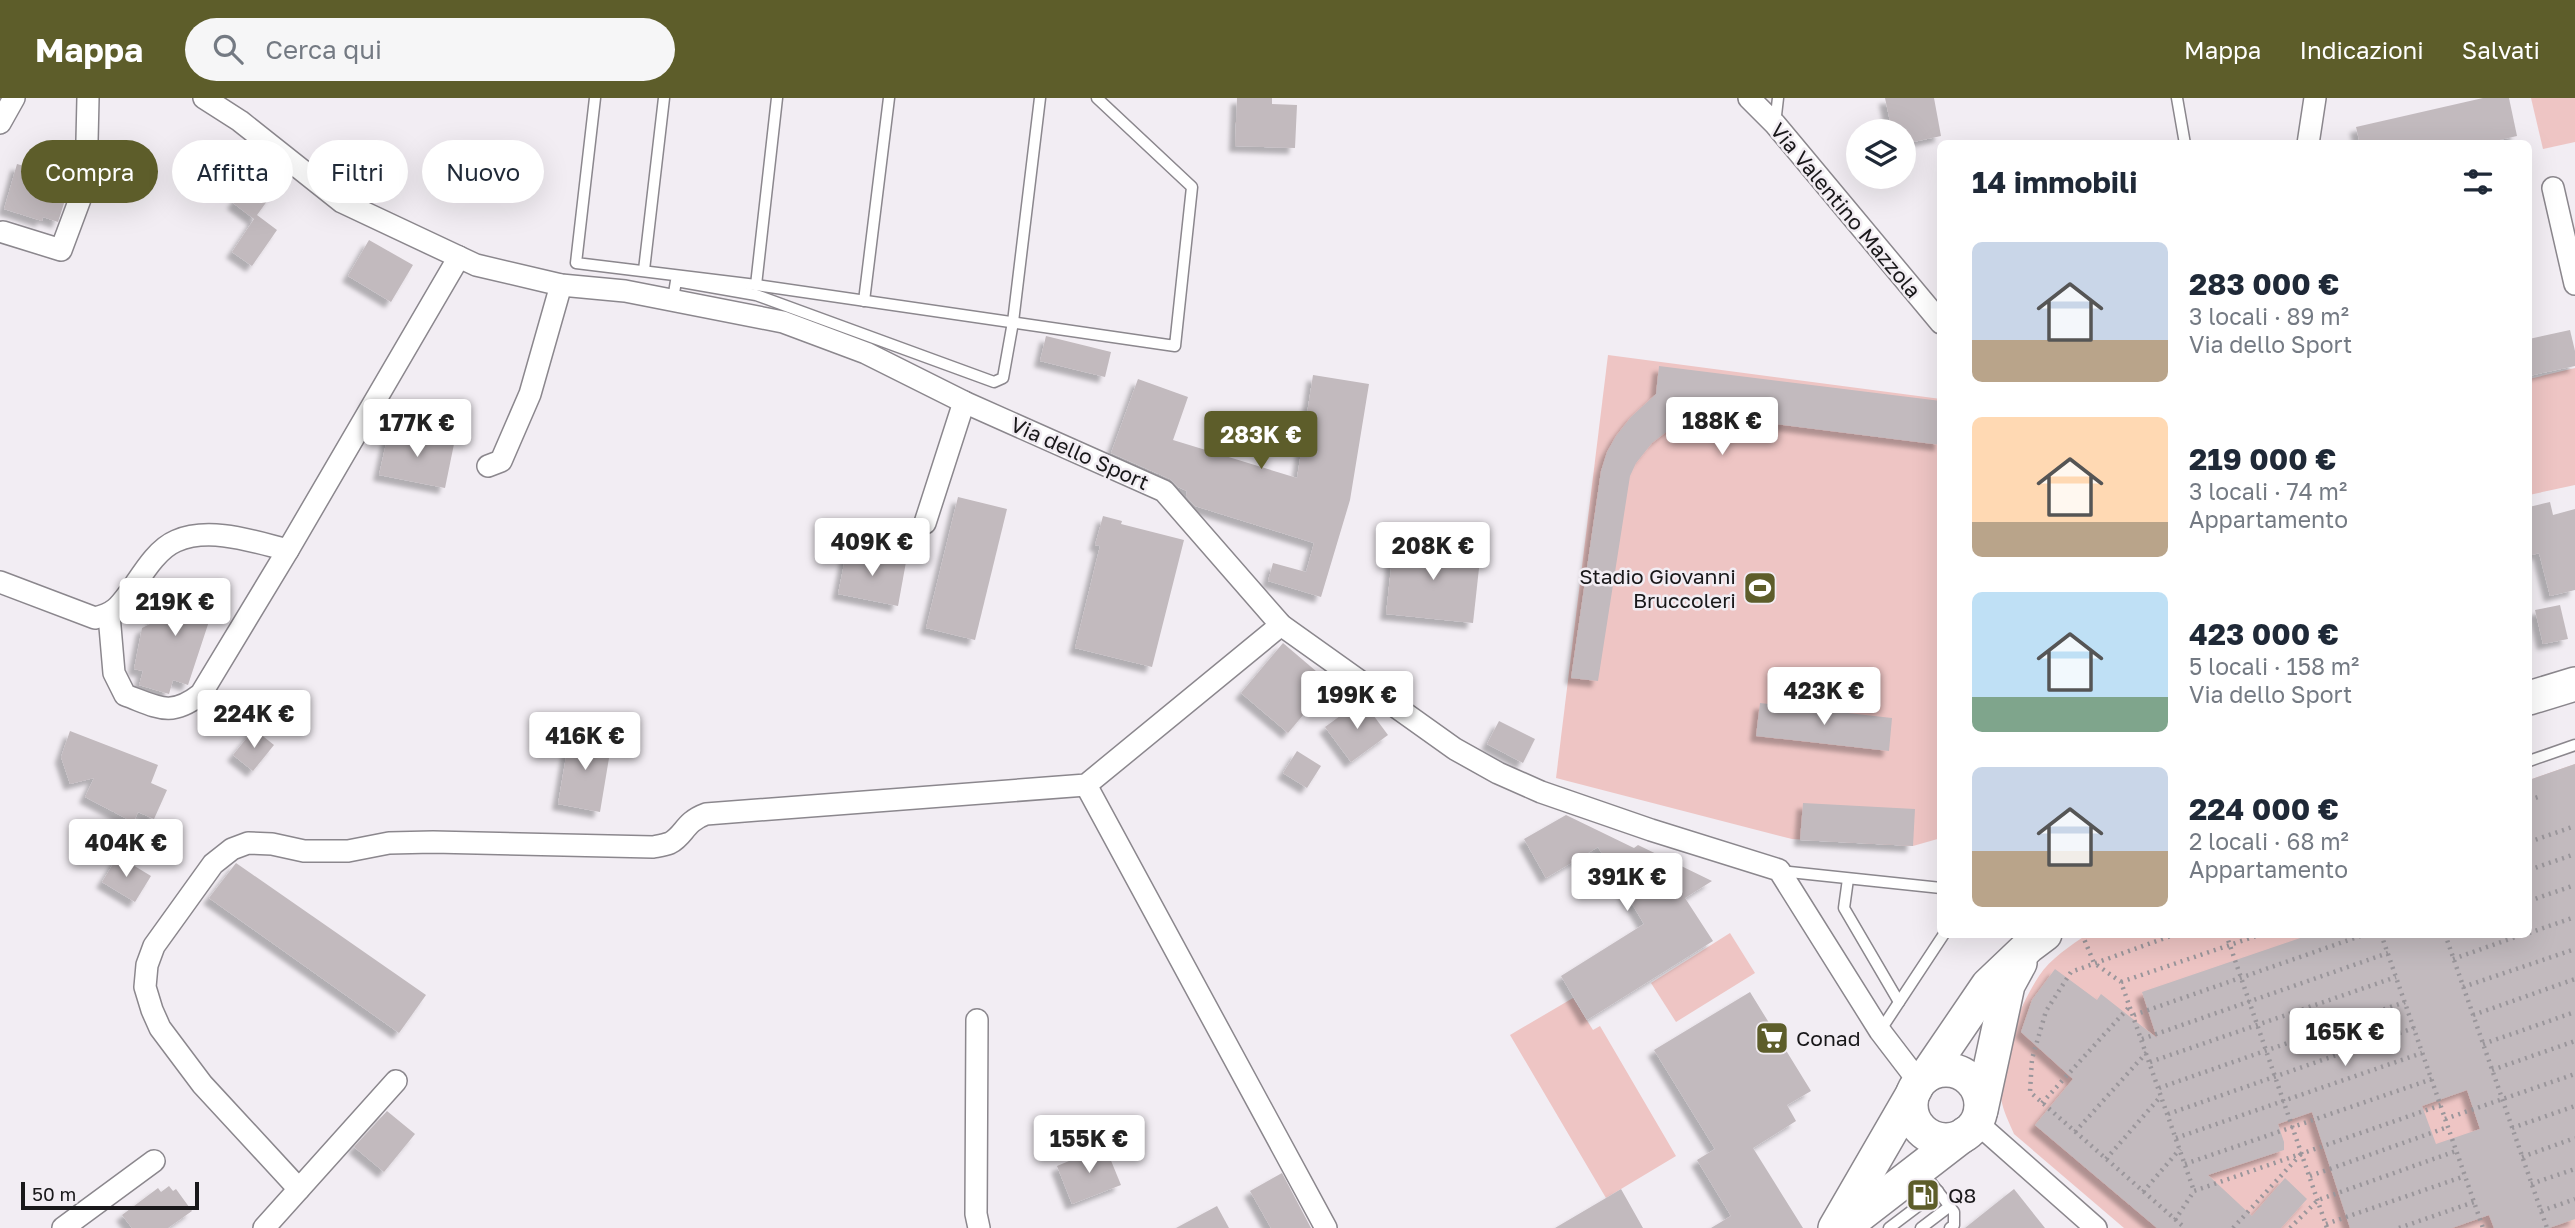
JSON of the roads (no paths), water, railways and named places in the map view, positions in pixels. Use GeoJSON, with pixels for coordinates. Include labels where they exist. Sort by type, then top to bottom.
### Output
{"type":"FeatureCollection","features":[{"type":"Feature","properties":{"kind":"main road"},"geometry":{"type":"LineString","coordinates":[[2532,697],[2575,684]]}},
{"type":"Feature","properties":{"kind":"main road"},"geometry":{"type":"LineString","coordinates":[[1835,1228],[1921,1082],[1988,985],[2033,940]]}},
{"type":"Feature","properties":{"kind":"main road"},"geometry":{"type":"LineString","coordinates":[[1843,1228],[1883,1221],[1929,1180],[1975,1122],[2008,985],[2033,940]]}},
{"type":"Feature","properties":{"kind":"main road"},"geometry":{"type":"LineString","coordinates":[[1945,1070],[1965,1076],[1978,1091],[1975,1122],[1950,1140],[1938,1139],[1920,1128],[1911,1107],[1921,1082],[1945,1070]]}},
{"type":"Feature","properties":{"kind":"street"},"geometry":{"type":"LineString","coordinates":[[0,122],[14,98]]}},
{"type":"Feature","properties":{"kind":"street"},"geometry":{"type":"LineString","coordinates":[[2,232],[61,250],[86,183],[88,98]]}},
{"type":"Feature","properties":{"kind":"street","name":"Via dello Sport"},"geometry":{"type":"LineString","coordinates":[[204,98],[240,121],[342,202],[476,265],[561,285],[625,290],[783,322],[866,353],[964,402],[1164,491],[1281,625],[1455,749],[1498,773],[1541,792],[1651,831],[1779,870]]}},
{"type":"Feature","properties":{"kind":"street","name":"Via Valentino Mazzola"},"geometry":{"type":"LineString","coordinates":[[1749,98],[1775,124],[1937,318]]}},
{"type":"Feature","properties":{"kind":"street"},"geometry":{"type":"LineString","coordinates":[[2309,140],[2315,98]]}},
{"type":"Feature","properties":{"kind":"street"},"geometry":{"type":"LineString","coordinates":[[2553,188],[2575,284]]}},
{"type":"Feature","properties":{"kind":"street"},"geometry":{"type":"LineString","coordinates":[[110,615],[114,673],[125,695],[166,710],[186,705],[201,694],[288,551],[459,257]]}},
{"type":"Feature","properties":{"kind":"street"},"geometry":{"type":"LineString","coordinates":[[488,466],[501,461],[530,394],[561,285]]}},
{"type":"Feature","properties":{"kind":"street"},"geometry":{"type":"LineString","coordinates":[[925,523],[964,402]]}},
{"type":"Feature","properties":{"kind":"street"},"geometry":{"type":"LineString","coordinates":[[0,582],[95,618],[110,615],[158,556],[175,541],[203,535],[245,539],[288,551]]}},
{"type":"Feature","properties":{"kind":"street"},"geometry":{"type":"LineString","coordinates":[[299,1188],[202,1084],[160,1028],[145,987],[147,965],[154,946],[212,864],[232,849],[248,843],[272,844],[304,851],[348,851],[389,843],[433,842],[653,847],[670,843],[694,818],[706,814],[1086,785],[1281,625]]}},
{"type":"Feature","properties":{"kind":"street"},"geometry":{"type":"LineString","coordinates":[[1086,785],[1326,1228]]}},
{"type":"Feature","properties":{"kind":"street"},"geometry":{"type":"LineString","coordinates":[[1779,870],[1880,1031],[1921,1082]]}},
{"type":"Feature","properties":{"kind":"street"},"geometry":{"type":"LineString","coordinates":[[977,1020],[976,1214],[979,1228]]}},
{"type":"Feature","properties":{"kind":"street"},"geometry":{"type":"LineString","coordinates":[[264,1228],[396,1082]]}},
{"type":"Feature","properties":{"kind":"street"},"geometry":{"type":"LineString","coordinates":[[1975,1122],[2096,1228]]}},
{"type":"Feature","properties":{"kind":"street"},"geometry":{"type":"LineString","coordinates":[[63,1228],[154,1161]]}},
{"type":"Feature","properties":{"kind":"lane"},"geometry":{"type":"LineString","coordinates":[[595,98],[576,263],[756,285],[1175,346],[1192,187],[1097,98]]}},
{"type":"Feature","properties":{"kind":"lane"},"geometry":{"type":"LineString","coordinates":[[644,270],[664,98]]}},
{"type":"Feature","properties":{"kind":"lane"},"geometry":{"type":"LineString","coordinates":[[756,285],[777,98]]}},
{"type":"Feature","properties":{"kind":"lane"},"geometry":{"type":"LineString","coordinates":[[864,301],[889,98]]}},
{"type":"Feature","properties":{"kind":"lane"},"geometry":{"type":"LineString","coordinates":[[673,299],[677,281],[756,295],[995,382],[1003,378],[1013,322],[1040,98]]}},
{"type":"Feature","properties":{"kind":"lane"},"geometry":{"type":"LineString","coordinates":[[1775,124],[1778,98]]}},
{"type":"Feature","properties":{"kind":"lane"},"geometry":{"type":"LineString","coordinates":[[2177,98],[2184,140]]}},
{"type":"Feature","properties":{"kind":"lane"},"geometry":{"type":"LineString","coordinates":[[2532,760],[2575,745]]}},
{"type":"Feature","properties":{"kind":"lane"},"geometry":{"type":"LineString","coordinates":[[1779,870],[1937,888]]}},
{"type":"Feature","properties":{"kind":"lane"},"geometry":{"type":"LineString","coordinates":[[1849,879],[1844,908],[1899,1002]]}},
{"type":"Feature","properties":{"kind":"lane"},"geometry":{"type":"LineString","coordinates":[[1880,1031],[1941,938]]}},
{"type":"Feature","properties":{"kind":"lane"},"geometry":{"type":"LineString","coordinates":[[1929,1180],[1950,1206],[1955,1218],[1954,1225],[1950,1228]]}},
{"type":"Feature","properties":{"kind":"lane"},"geometry":{"type":"LineString","coordinates":[[1921,1228],[1950,1206]]}},
{"type":"Feature","properties":{"kind":"place","name":"Stadio Giovanni Bruccoleri"},"geometry":{"type":"Point","coordinates":[1760,588]}},
{"type":"Feature","properties":{"kind":"place","name":"Conad"},"geometry":{"type":"Point","coordinates":[1772,1038]}},
{"type":"Feature","properties":{"kind":"place","name":"Q8"},"geometry":{"type":"Point","coordinates":[1923,1195]}}]}
